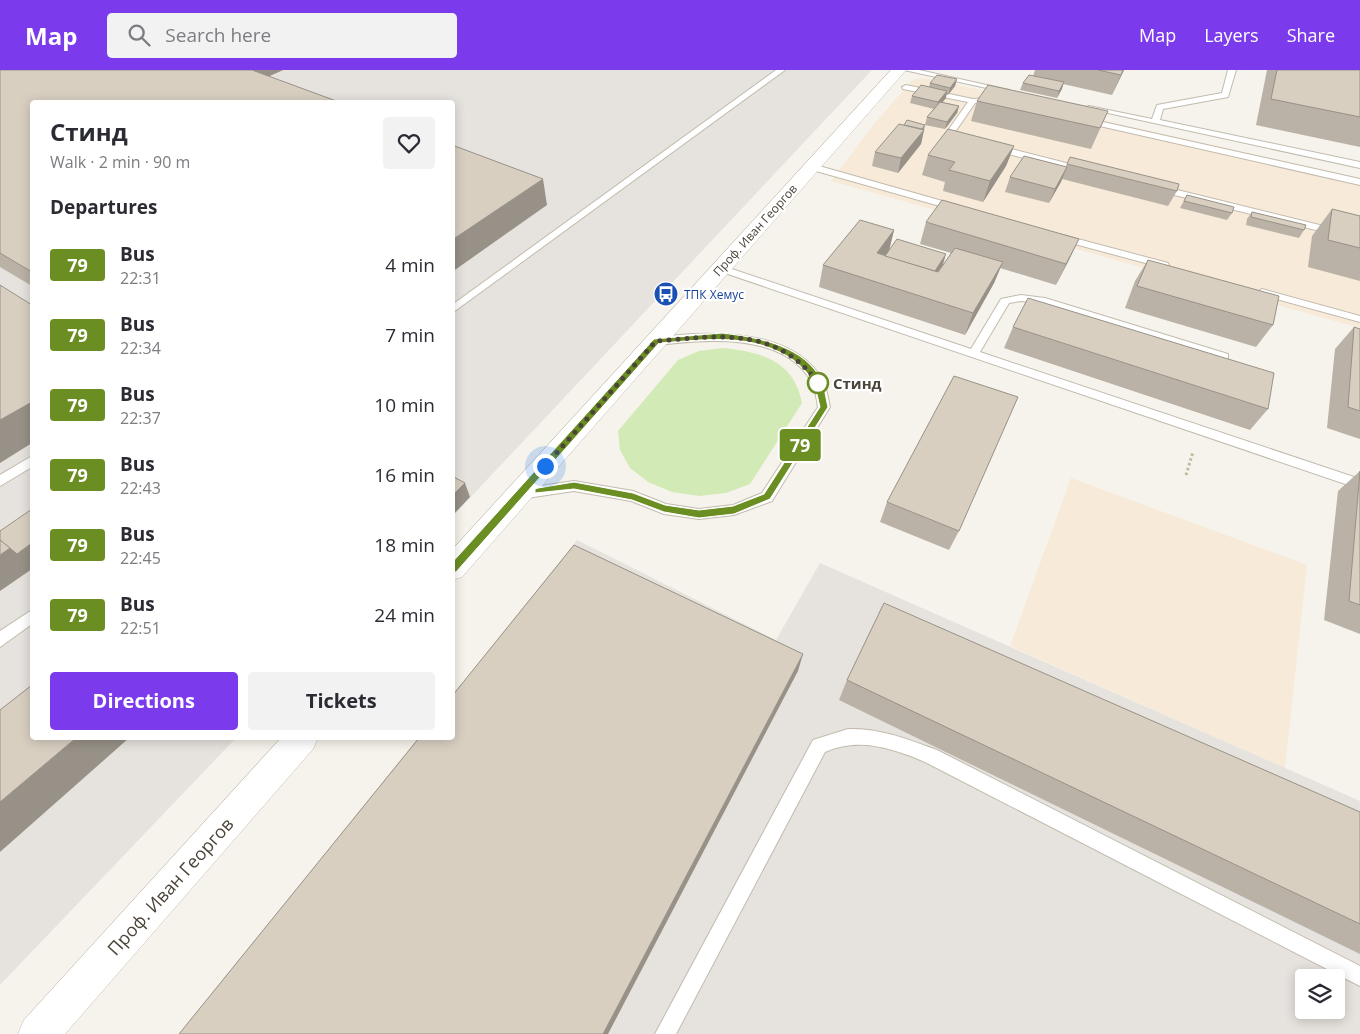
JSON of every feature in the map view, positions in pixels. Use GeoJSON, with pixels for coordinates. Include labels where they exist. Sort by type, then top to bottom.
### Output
{"type":"FeatureCollection","features":[{"type":"Feature","properties":{"kind":"street","name":"Проф. Иван Георгов"},"geometry":{"type":"LineString","coordinates":[[455,566],[812,167],[902,78]]}},
{"type":"Feature","properties":{"kind":"street","name":"Проф. Иван Георгов"},"geometry":{"type":"LineString","coordinates":[[38,1034],[300,740]]}},
{"type":"Feature","properties":{"kind":"lane"},"geometry":{"type":"LineString","coordinates":[[455,308],[781,70]]}},
{"type":"Feature","properties":{"kind":"lane"},"geometry":{"type":"LineString","coordinates":[[908,70],[1012,92]]}},
{"type":"Feature","properties":{"kind":"lane"},"geometry":{"type":"LineString","coordinates":[[1155,122],[1160,107],[1225,95],[1232,70]]}},
{"type":"Feature","properties":{"kind":"lane"},"geometry":{"type":"LineString","coordinates":[[902,78],[973,101],[992,99],[1001,101]]}},
{"type":"Feature","properties":{"kind":"lane"},"geometry":{"type":"LineString","coordinates":[[967,141],[948,136],[973,101]]}},
{"type":"Feature","properties":{"kind":"lane"},"geometry":{"type":"LineString","coordinates":[[1079,106],[1360,165]]}},
{"type":"Feature","properties":{"kind":"lane"},"geometry":{"type":"LineString","coordinates":[[1079,118],[1360,182]]}},
{"type":"Feature","properties":{"kind":"lane"},"geometry":{"type":"LineString","coordinates":[[986,146],[1091,172]]}},
{"type":"Feature","properties":{"kind":"lane"},"geometry":{"type":"LineString","coordinates":[[812,167],[967,211]]}},
{"type":"Feature","properties":{"kind":"lane"},"geometry":{"type":"LineString","coordinates":[[1149,186],[1360,238]]}},
{"type":"Feature","properties":{"kind":"lane"},"geometry":{"type":"LineString","coordinates":[[1054,235],[1178,269]]}},
{"type":"Feature","properties":{"kind":"lane"},"geometry":{"type":"LineString","coordinates":[[720,268],[1360,484]]}},
{"type":"Feature","properties":{"kind":"lane"},"geometry":{"type":"LineString","coordinates":[[1255,290],[1360,319]]}},
{"type":"Feature","properties":{"kind":"lane"},"geometry":{"type":"LineString","coordinates":[[974,353],[1005,301],[1021,298],[1041,300],[1224,357]]}},
{"type":"Feature","properties":{"kind":"lane"},"geometry":{"type":"LineString","coordinates":[[520,494],[574,486],[633,496],[664,509],[699,514],[734,510],[767,497],[824,407],[818,383],[803,363],[780,348],[752,339],[722,336],[656,341]]}},
{"type":"Feature","properties":{"kind":"lane"},"geometry":{"type":"LineString","coordinates":[[0,481],[30,462]]}},
{"type":"Feature","properties":{"kind":"lane"},"geometry":{"type":"LineString","coordinates":[[0,640],[30,618]]}},
{"type":"Feature","properties":{"kind":"lane"},"geometry":{"type":"LineString","coordinates":[[665,1034],[819,746],[834,738],[859,735],[892,740],[931,756],[1360,976]]}},
{"type":"Feature","properties":{"kind":"shaded area"},"geometry":{"type":"Polygon","coordinates":[[[0,70],[872,70],[455,514],[455,100],[30,100],[30,740],[234,740],[0,985],[0,70]]]}},
{"type":"Feature","properties":{"kind":"shaded area"},"geometry":{"type":"Polygon","coordinates":[[[924,78],[991,92],[989,95],[1360,178],[1360,328],[831,181],[874,124],[912,80],[924,78]]]}},
{"type":"Feature","properties":{"kind":"shaded area"},"geometry":{"type":"Polygon","coordinates":[[[1071,478],[1307,565],[1285,768],[1010,646],[1071,478]]]}},
{"type":"Feature","properties":{"kind":"shaded area"},"geometry":{"type":"Polygon","coordinates":[[[577,540],[776,640],[820,563],[1360,801],[1360,1034],[180,1034],[416,740],[455,740],[455,692],[577,540]]]}},
{"type":"Feature","properties":{"kind":"green space"},"geometry":{"type":"Polygon","coordinates":[[[723,348],[751,352],[774,361],[792,377],[802,403],[750,484],[726,493],[699,496],[672,492],[648,482],[630,468],[620,450],[618,431],[678,360],[699,351],[723,348]]]}},
{"type":"Feature","properties":{"kind":"building"},"geometry":{"type":"Polygon","coordinates":[[[0,70],[252,70],[334,100],[30,100],[30,271],[0,253],[0,70]]]}},
{"type":"Feature","properties":{"kind":"building"},"geometry":{"type":"Polygon","coordinates":[[[1098,70],[1123,70],[1121,75],[1098,70]]]}},
{"type":"Feature","properties":{"kind":"building"},"geometry":{"type":"Polygon","coordinates":[[[1277,70],[1360,70],[1360,117],[1271,99],[1277,70]]]}},
{"type":"Feature","properties":{"kind":"building"},"geometry":{"type":"Polygon","coordinates":[[[937,75],[957,79],[950,88],[930,83],[937,75]]]}},
{"type":"Feature","properties":{"kind":"building"},"geometry":{"type":"Polygon","coordinates":[[[1029,75],[1064,82],[1059,91],[1023,83],[1029,75]]]}},
{"type":"Feature","properties":{"kind":"building"},"geometry":{"type":"Polygon","coordinates":[[[921,85],[947,91],[938,102],[912,96],[921,85]]]}},
{"type":"Feature","properties":{"kind":"building"},"geometry":{"type":"Polygon","coordinates":[[[988,85],[1108,111],[1100,128],[977,101],[988,85]]]}},
{"type":"Feature","properties":{"kind":"building"},"geometry":{"type":"Polygon","coordinates":[[[940,102],[959,106],[947,122],[927,117],[940,102]]]}},
{"type":"Feature","properties":{"kind":"building"},"geometry":{"type":"Polygon","coordinates":[[[907,120],[925,125],[922,129],[904,125],[907,120]]]}},
{"type":"Feature","properties":{"kind":"building"},"geometry":{"type":"Polygon","coordinates":[[[899,124],[924,130],[901,158],[875,152],[899,124]]]}},
{"type":"Feature","properties":{"kind":"building"},"geometry":{"type":"Polygon","coordinates":[[[948,129],[1014,146],[990,181],[949,170],[955,162],[928,155],[948,129]]]}},
{"type":"Feature","properties":{"kind":"building"},"geometry":{"type":"Polygon","coordinates":[[[455,146],[543,179],[455,238],[455,146]]]}},
{"type":"Feature","properties":{"kind":"building"},"geometry":{"type":"Polygon","coordinates":[[[1024,156],[1067,167],[1055,189],[1010,177],[1024,156]]]}},
{"type":"Feature","properties":{"kind":"building"},"geometry":{"type":"Polygon","coordinates":[[[1070,157],[1179,184],[1177,191],[1067,164],[1070,157]]]}},
{"type":"Feature","properties":{"kind":"building"},"geometry":{"type":"Polygon","coordinates":[[[1187,195],[1234,207],[1232,213],[1184,201],[1187,195]]]}},
{"type":"Feature","properties":{"kind":"building"},"geometry":{"type":"Polygon","coordinates":[[[942,200],[1079,239],[1066,264],[926,222],[942,200]]]}},
{"type":"Feature","properties":{"kind":"building"},"geometry":{"type":"Polygon","coordinates":[[[1332,209],[1360,216],[1360,248],[1328,240],[1332,209]]]}},
{"type":"Feature","properties":{"kind":"building"},"geometry":{"type":"Polygon","coordinates":[[[1252,212],[1306,225],[1304,230],[1251,217],[1252,212]]]}},
{"type":"Feature","properties":{"kind":"building"},"geometry":{"type":"Polygon","coordinates":[[[860,220],[894,230],[877,253],[938,272],[955,248],[1003,262],[973,313],[823,265],[860,220]]]}},
{"type":"Feature","properties":{"kind":"building"},"geometry":{"type":"Polygon","coordinates":[[[897,239],[946,254],[935,271],[885,256],[897,239]]]}},
{"type":"Feature","properties":{"kind":"building"},"geometry":{"type":"Polygon","coordinates":[[[1148,260],[1279,296],[1273,325],[1137,286],[1148,260]]]}},
{"type":"Feature","properties":{"kind":"building"},"geometry":{"type":"Polygon","coordinates":[[[0,285],[30,304],[30,403],[0,420],[0,285]]]}},
{"type":"Feature","properties":{"kind":"building"},"geometry":{"type":"Polygon","coordinates":[[[1028,298],[1274,373],[1268,409],[1013,327],[1028,298]]]}},
{"type":"Feature","properties":{"kind":"building"},"geometry":{"type":"Polygon","coordinates":[[[1354,327],[1360,329],[1360,411],[1348,407],[1354,327]]]}},
{"type":"Feature","properties":{"kind":"building"},"geometry":{"type":"Polygon","coordinates":[[[954,376],[1018,397],[959,531],[887,502],[954,376]]]}},
{"type":"Feature","properties":{"kind":"building"},"geometry":{"type":"Polygon","coordinates":[[[1360,471],[1360,605],[1349,601],[1360,471]]]}},
{"type":"Feature","properties":{"kind":"building"},"geometry":{"type":"Polygon","coordinates":[[[455,478],[465,483],[455,493],[455,478]]]}},
{"type":"Feature","properties":{"kind":"building"},"geometry":{"type":"Polygon","coordinates":[[[30,510],[30,544],[17,554],[0,540],[0,531],[30,510]]]}},
{"type":"Feature","properties":{"kind":"building"},"geometry":{"type":"Polygon","coordinates":[[[0,540],[10,548],[0,555],[0,540]]]}},
{"type":"Feature","properties":{"kind":"building"},"geometry":{"type":"Polygon","coordinates":[[[574,545],[803,654],[603,1034],[179,1034],[417,740],[455,740],[455,692],[574,545]]]}},
{"type":"Feature","properties":{"kind":"building"},"geometry":{"type":"Polygon","coordinates":[[[884,603],[1360,812],[1360,924],[847,680],[884,603]]]}},
{"type":"Feature","properties":{"kind":"building"},"geometry":{"type":"Polygon","coordinates":[[[30,687],[30,740],[74,740],[0,802],[0,710],[30,687]]]}},
{"type":"Feature","properties":{"kind":"bus line","name":"79"},"geometry":{"type":"LineString","coordinates":[[455,566],[656,341],[722,336],[752,339],[780,348],[803,363],[818,383],[824,407],[767,497],[734,510],[699,514],[664,509],[633,496],[574,486],[538,491]]}},
{"type":"Feature","properties":{"kind":"place","name":"ТПК Хемус"},"geometry":{"type":"Point","coordinates":[666,294]}},
{"type":"Feature","properties":{"kind":"place","name":"Стинд"},"geometry":{"type":"Point","coordinates":[818,383]}},
{"type":"Feature","properties":{"kind":"route"},"geometry":{"type":"LineString","coordinates":[[545,466],[656,341],[722,336],[752,339],[780,348],[803,363],[818,383]]}}]}
